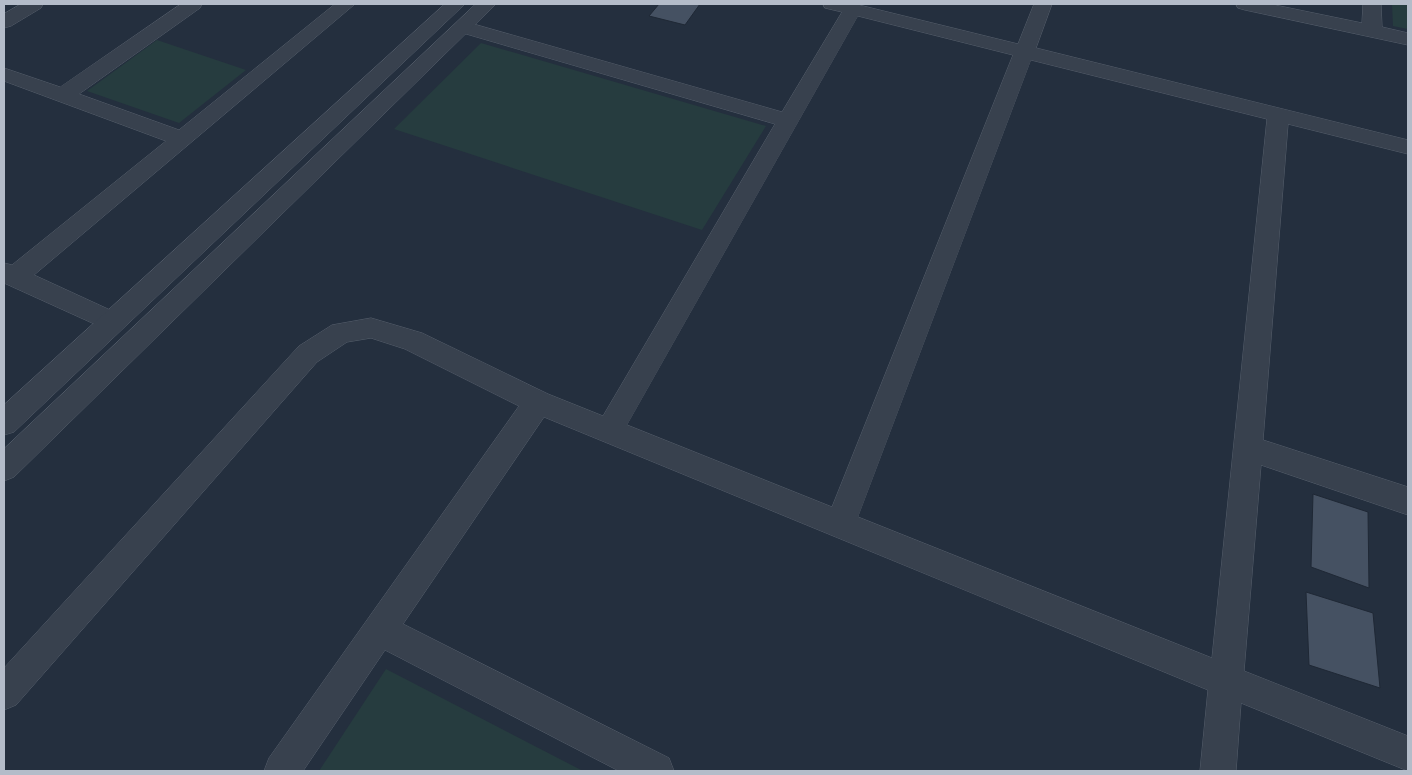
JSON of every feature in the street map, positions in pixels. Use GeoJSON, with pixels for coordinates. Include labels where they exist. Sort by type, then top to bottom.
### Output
{"type":"FeatureCollection","features":[{"type":"Feature","properties":{"kind":"street"},"geometry":{"type":"LineString","coordinates":[[4,22],[34,4]]}},
{"type":"Feature","properties":{"kind":"street"},"geometry":{"type":"LineString","coordinates":[[62,96],[193,4]]}},
{"type":"Feature","properties":{"kind":"street"},"geometry":{"type":"LineString","coordinates":[[112,322],[9,275],[182,139],[346,4]]}},
{"type":"Feature","properties":{"kind":"street"},"geometry":{"type":"LineString","coordinates":[[4,423],[456,4]]}},
{"type":"Feature","properties":{"kind":"street"},"geometry":{"type":"LineString","coordinates":[[4,468],[487,4]]}},
{"type":"Feature","properties":{"kind":"street"},"geometry":{"type":"LineString","coordinates":[[840,524],[1043,4]]}},
{"type":"Feature","properties":{"kind":"street"},"geometry":{"type":"LineString","coordinates":[[1245,4],[1408,39]]}},
{"type":"Feature","properties":{"kind":"street"},"geometry":{"type":"LineString","coordinates":[[1372,4],[1372,31]]}},
{"type":"Feature","properties":{"kind":"street"},"geometry":{"type":"LineString","coordinates":[[609,431],[788,121],[843,6],[914,17],[1025,52],[1408,147]]}},
{"type":"Feature","properties":{"kind":"street"},"geometry":{"type":"LineString","coordinates":[[463,27],[788,121]]}},
{"type":"Feature","properties":{"kind":"street"},"geometry":{"type":"LineString","coordinates":[[4,74],[182,139]]}},
{"type":"Feature","properties":{"kind":"street"},"geometry":{"type":"LineString","coordinates":[[1218,771],[1278,114]]}},
{"type":"Feature","properties":{"kind":"street"},"geometry":{"type":"LineString","coordinates":[[4,693],[308,354],[341,332],[371,328],[413,341],[538,402],[1408,754]]}},
{"type":"Feature","properties":{"kind":"street"},"geometry":{"type":"LineString","coordinates":[[282,771],[538,402]]}},
{"type":"Feature","properties":{"kind":"street"},"geometry":{"type":"LineString","coordinates":[[1248,448],[1408,501]]}},
{"type":"Feature","properties":{"kind":"street"},"geometry":{"type":"LineString","coordinates":[[380,630],[656,771]]}},
{"type":"Feature","properties":{"kind":"green space"},"geometry":{"type":"Polygon","coordinates":[[[1392,4],[1408,4],[1408,29],[1393,26],[1392,4]]]}},
{"type":"Feature","properties":{"kind":"green space"},"geometry":{"type":"Polygon","coordinates":[[[157,40],[246,70],[179,123],[87,91],[157,40]]]}},
{"type":"Feature","properties":{"kind":"green space"},"geometry":{"type":"Polygon","coordinates":[[[481,43],[766,126],[702,230],[394,129],[481,43]]]}},
{"type":"Feature","properties":{"kind":"green space"},"geometry":{"type":"Polygon","coordinates":[[[386,669],[583,771],[319,771],[386,669]]]}},
{"type":"Feature","properties":{"kind":"building"},"geometry":{"type":"Polygon","coordinates":[[[659,4],[700,4],[685,25],[649,16],[659,4]]]}},
{"type":"Feature","properties":{"kind":"building"},"geometry":{"type":"Polygon","coordinates":[[[1313,494],[1368,512],[1369,588],[1311,567],[1313,494]]]}},
{"type":"Feature","properties":{"kind":"building"},"geometry":{"type":"Polygon","coordinates":[[[1306,592],[1373,613],[1380,688],[1309,665],[1306,592]]]}}]}
